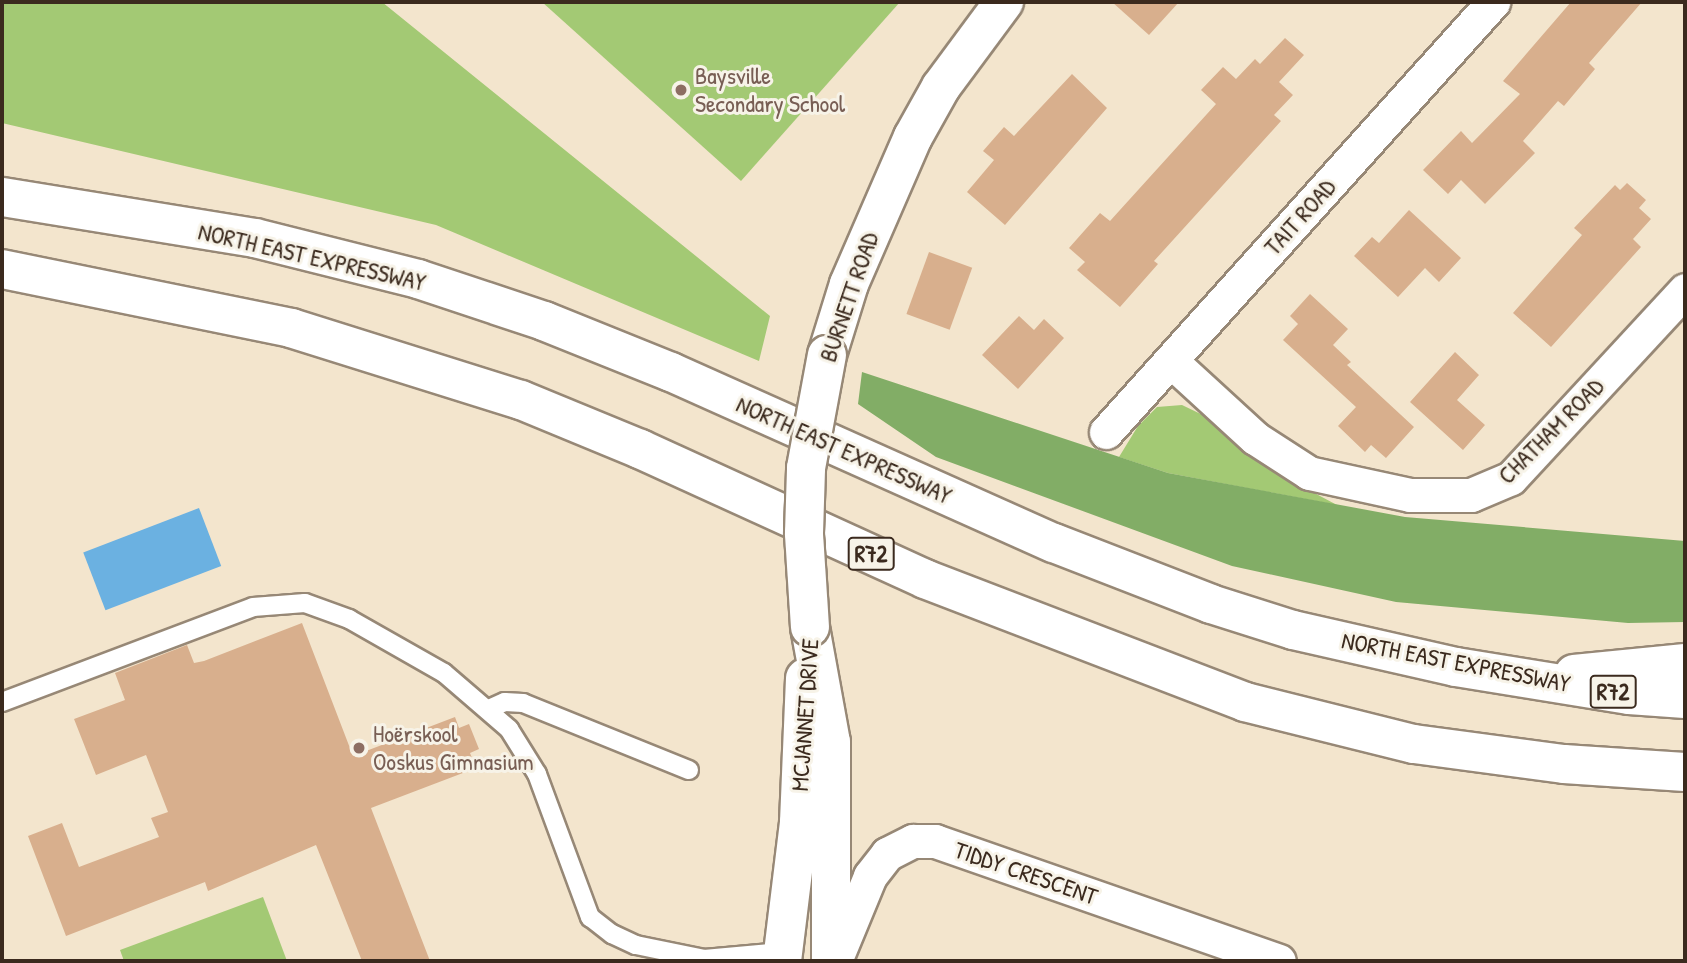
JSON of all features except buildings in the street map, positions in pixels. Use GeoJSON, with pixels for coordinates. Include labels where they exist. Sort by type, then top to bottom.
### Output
{"type":"FeatureCollection","features":[{"type":"Feature","properties":{"kind":"main road","name":"BURNETT ROAD"},"geometry":{"type":"LineString","coordinates":[[810,627],[806,468],[827,355],[849,284],[913,137],[941,87],[1004,2]]}},
{"type":"Feature","properties":{"kind":"main road","name":"NORTH EAST EXPRESSWAY"},"geometry":{"type":"LineString","coordinates":[[2,197],[255,238],[418,279],[544,321],[671,372],[979,510],[1211,604],[1374,650],[1456,667],[1541,678],[1629,695],[1685,699]]}},
{"type":"Feature","properties":{"kind":"main road","name":"R72"},"geometry":{"type":"LineString","coordinates":[[2,269],[292,328],[521,400],[640,449],[925,579],[1245,702],[1414,744],[1564,764],[1685,772]]}},
{"type":"Feature","properties":{"kind":"main road","name":"MCJANNET DRIVE"},"geometry":{"type":"LineString","coordinates":[[810,627],[831,742],[833,961]]}},
{"type":"Feature","properties":{"kind":"main road","name":"MCJANNET DRIVE"},"geometry":{"type":"LineString","coordinates":[[782,957],[799,822],[810,627]]}},
{"type":"Feature","properties":{"kind":"main road"},"geometry":{"type":"LineString","coordinates":[[1541,678],[1685,663]]}},
{"type":"Feature","properties":{"kind":"main road"},"geometry":{"type":"LineString","coordinates":[[782,957],[797,947],[807,934],[831,857]]}},
{"type":"Feature","properties":{"kind":"street","name":"TAIT ROAD"},"geometry":{"type":"LineString","coordinates":[[1105,432],[1493,2]]}},
{"type":"Feature","properties":{"kind":"street","name":"CHATHAM ROAD"},"geometry":{"type":"LineString","coordinates":[[1171,361],[1255,438],[1309,473],[1410,495],[1471,495],[1511,478],[1685,290]]}},
{"type":"Feature","properties":{"kind":"street","name":"TIDDY CRESCENT"},"geometry":{"type":"LineString","coordinates":[[833,961],[870,876],[887,854],[913,841],[935,841],[1279,961]]}},
{"type":"Feature","properties":{"kind":"lane"},"geometry":{"type":"LineString","coordinates":[[2,702],[253,607],[278,602],[305,603],[349,619],[444,673],[509,729],[537,774],[590,917],[636,945],[675,955],[704,958],[782,957]]}},
{"type":"Feature","properties":{"kind":"lane"},"geometry":{"type":"LineString","coordinates":[[489,709],[505,702],[523,703],[689,770]]}},
{"type":"Feature","properties":{"kind":"green space"},"geometry":{"type":"Polygon","coordinates":[[[2,2],[382,2],[770,316],[759,361],[436,225],[2,123],[2,2]]]}},
{"type":"Feature","properties":{"kind":"green space"},"geometry":{"type":"Polygon","coordinates":[[[542,2],[900,2],[741,181],[542,2]]]}},
{"type":"Feature","properties":{"kind":"green space"},"geometry":{"type":"Polygon","coordinates":[[[862,372],[1168,473],[1405,517],[1685,541],[1685,622],[1628,623],[1396,602],[1232,566],[936,457],[858,404],[862,372]]]}},
{"type":"Feature","properties":{"kind":"green space"},"geometry":{"type":"Polygon","coordinates":[[[1182,405],[1209,418],[1271,470],[1337,505],[1168,473],[1119,457],[1138,426],[1157,407],[1182,405]]]}},
{"type":"Feature","properties":{"kind":"green space"},"geometry":{"type":"Polygon","coordinates":[[[263,897],[287,961],[124,961],[120,950],[263,897]]]}},
{"type":"Feature","properties":{"kind":"water"},"geometry":{"type":"Polygon","coordinates":[[[199,508],[221,566],[105,610],[83,552],[199,508]]]}},
{"type":"Feature","properties":{"kind":"place","name":"Baysville Secondary School"},"geometry":{"type":"Point","coordinates":[681,90]}},
{"type":"Feature","properties":{"kind":"place","name":"Hoërskool Ooskus Gimnasium"},"geometry":{"type":"Point","coordinates":[359,748]}}]}
